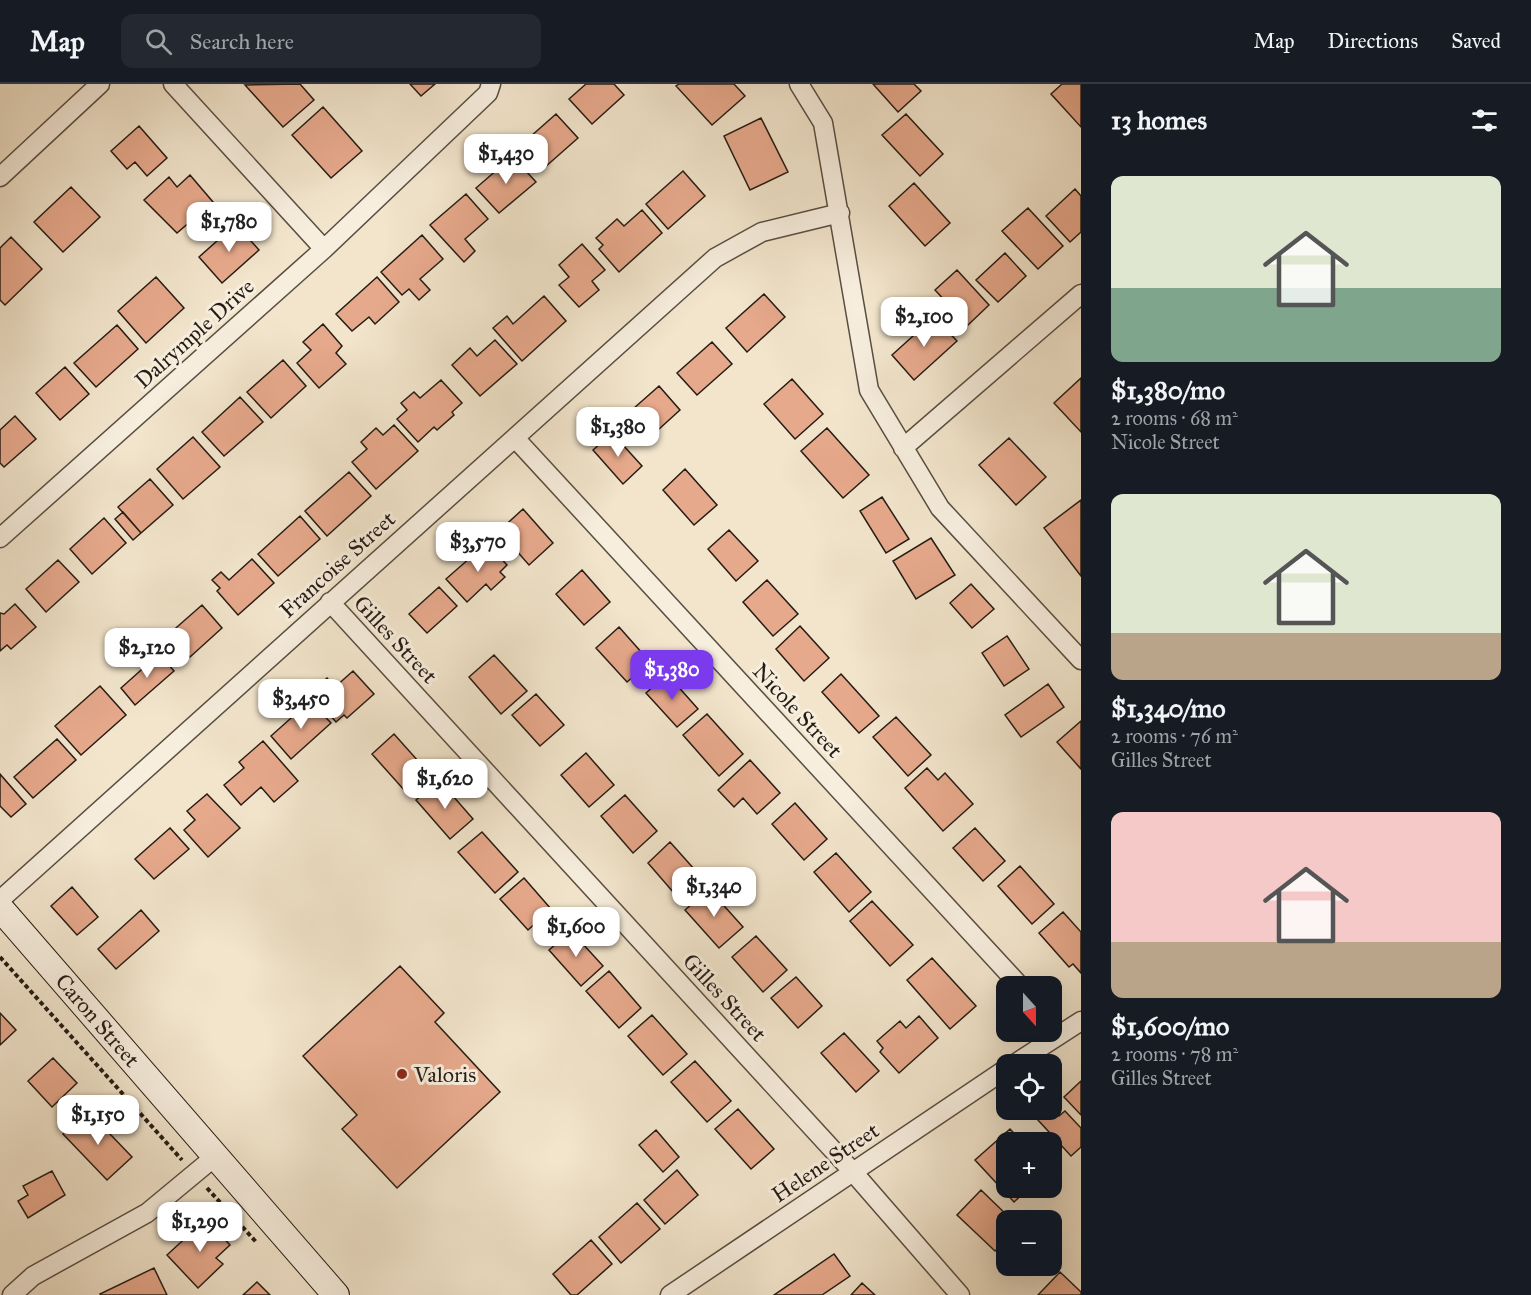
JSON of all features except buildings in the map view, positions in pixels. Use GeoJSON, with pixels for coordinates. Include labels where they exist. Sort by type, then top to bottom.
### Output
{"type":"FeatureCollection","features":[{"type":"Feature","properties":{"kind":"street"},"geometry":{"type":"LineString","coordinates":[[0,177],[100,84]]}},
{"type":"Feature","properties":{"kind":"street"},"geometry":{"type":"LineString","coordinates":[[173,84],[324,249]]}},
{"type":"Feature","properties":{"kind":"street","name":"Dalrymple Drive"},"geometry":{"type":"LineString","coordinates":[[0,538],[324,249],[488,93],[491,84]]}},
{"type":"Feature","properties":{"kind":"street"},"geometry":{"type":"LineString","coordinates":[[799,84],[823,123],[869,390],[940,508],[1081,660]]}},
{"type":"Feature","properties":{"kind":"street","name":"Francoise Street"},"geometry":{"type":"LineString","coordinates":[[0,900],[715,258],[762,232],[840,213]]}},
{"type":"Feature","properties":{"kind":"street"},"geometry":{"type":"LineString","coordinates":[[903,448],[1081,294]]}},
{"type":"Feature","properties":{"kind":"street","name":"Nicole Street"},"geometry":{"type":"LineString","coordinates":[[515,438],[1012,976]]}},
{"type":"Feature","properties":{"kind":"street","name":"Gilles Street"},"geometry":{"type":"LineString","coordinates":[[330,602],[853,1172],[960,1295]]}},
{"type":"Feature","properties":{"kind":"street","name":"Caron Street"},"geometry":{"type":"LineString","coordinates":[[0,908],[217,1155],[336,1295]]}},
{"type":"Feature","properties":{"kind":"street"},"geometry":{"type":"LineString","coordinates":[[1062,1025],[1081,1021]]}},
{"type":"Feature","properties":{"kind":"street"},"geometry":{"type":"LineString","coordinates":[[1025,1054],[1039,1042]]}},
{"type":"Feature","properties":{"kind":"street","name":"Helene Street"},"geometry":{"type":"LineString","coordinates":[[669,1295],[996,1076]]}},
{"type":"Feature","properties":{"kind":"street"},"geometry":{"type":"LineString","coordinates":[[12,1295],[33,1276],[147,1213],[217,1155]]}},
{"type":"Feature","properties":{"kind":"path"},"geometry":{"type":"LineString","coordinates":[[0,957],[264,1252]]}},
{"type":"Feature","properties":{"kind":"place","name":"Valoris"},"geometry":{"type":"Point","coordinates":[402,1074]}}]}
